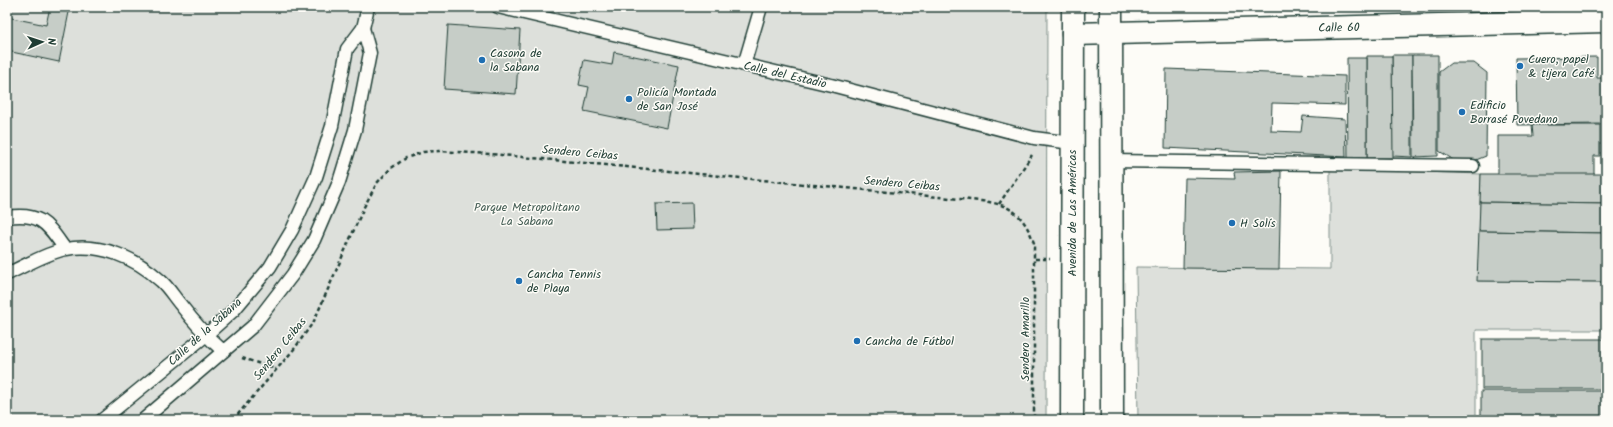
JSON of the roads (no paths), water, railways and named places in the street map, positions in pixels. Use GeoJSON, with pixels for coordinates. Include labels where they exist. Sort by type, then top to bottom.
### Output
{"type":"FeatureCollection","features":[{"type":"Feature","properties":{"kind":"main road","name":"Avenida de Las Américas"},"geometry":{"type":"LineString","coordinates":[[1072,420],[1073,7]]}},
{"type":"Feature","properties":{"kind":"main road"},"geometry":{"type":"LineString","coordinates":[[1111,7],[1112,420]]}},
{"type":"Feature","properties":{"kind":"main road","name":"Calle 60"},"geometry":{"type":"LineString","coordinates":[[1073,34],[1606,21]]}},
{"type":"Feature","properties":{"kind":"lane","name":"Calle de la Sabana"},"geometry":{"type":"LineString","coordinates":[[102,420],[205,336],[234,310],[265,272],[292,230],[316,177],[332,126],[347,49],[363,28],[368,7]]}},
{"type":"Feature","properties":{"kind":"lane","name":"Calle del Estadio"},"geometry":{"type":"LineString","coordinates":[[498,7],[831,85],[1042,139],[1072,143]]}},
{"type":"Feature","properties":{"kind":"lane"},"geometry":{"type":"LineString","coordinates":[[744,65],[761,7]]}},
{"type":"Feature","properties":{"kind":"lane","name":"Calle de la Sabana"},"geometry":{"type":"LineString","coordinates":[[143,420],[253,326],[293,274],[317,233],[339,182],[355,130],[370,53],[363,28]]}},
{"type":"Feature","properties":{"kind":"lane"},"geometry":{"type":"LineString","coordinates":[[1111,161],[1473,166]]}},
{"type":"Feature","properties":{"kind":"lane"},"geometry":{"type":"LineString","coordinates":[[7,218],[22,215],[38,218],[50,228],[65,249]]}},
{"type":"Feature","properties":{"kind":"lane"},"geometry":{"type":"LineString","coordinates":[[7,274],[40,258],[65,249],[85,248],[109,251],[134,261],[161,281],[205,336],[223,351]]}},
{"type":"Feature","properties":{"kind":"place","name":"Casona de la Sabana"},"geometry":{"type":"Point","coordinates":[482,60]}},
{"type":"Feature","properties":{"kind":"place","name":"Cuero, papel & tijera Café"},"geometry":{"type":"Point","coordinates":[1520,66]}},
{"type":"Feature","properties":{"kind":"place","name":"Policía Montada de San José"},"geometry":{"type":"Point","coordinates":[629,99]}},
{"type":"Feature","properties":{"kind":"place","name":"Edificio Borrasé Povedano"},"geometry":{"type":"Point","coordinates":[1462,112]}},
{"type":"Feature","properties":{"kind":"place","name":"H Solís"},"geometry":{"type":"Point","coordinates":[1232,223]}},
{"type":"Feature","properties":{"kind":"place","name":"Cancha Tennis de Playa"},"geometry":{"type":"Point","coordinates":[519,281]}},
{"type":"Feature","properties":{"kind":"place","name":"Cancha de Fútbol"},"geometry":{"type":"Point","coordinates":[857,341]}},
{"type":"Feature","properties":{"kind":"park label","name":"Parque Metropolitano La Sabana"},"geometry":{"type":"Point","coordinates":[527,214]}}]}
